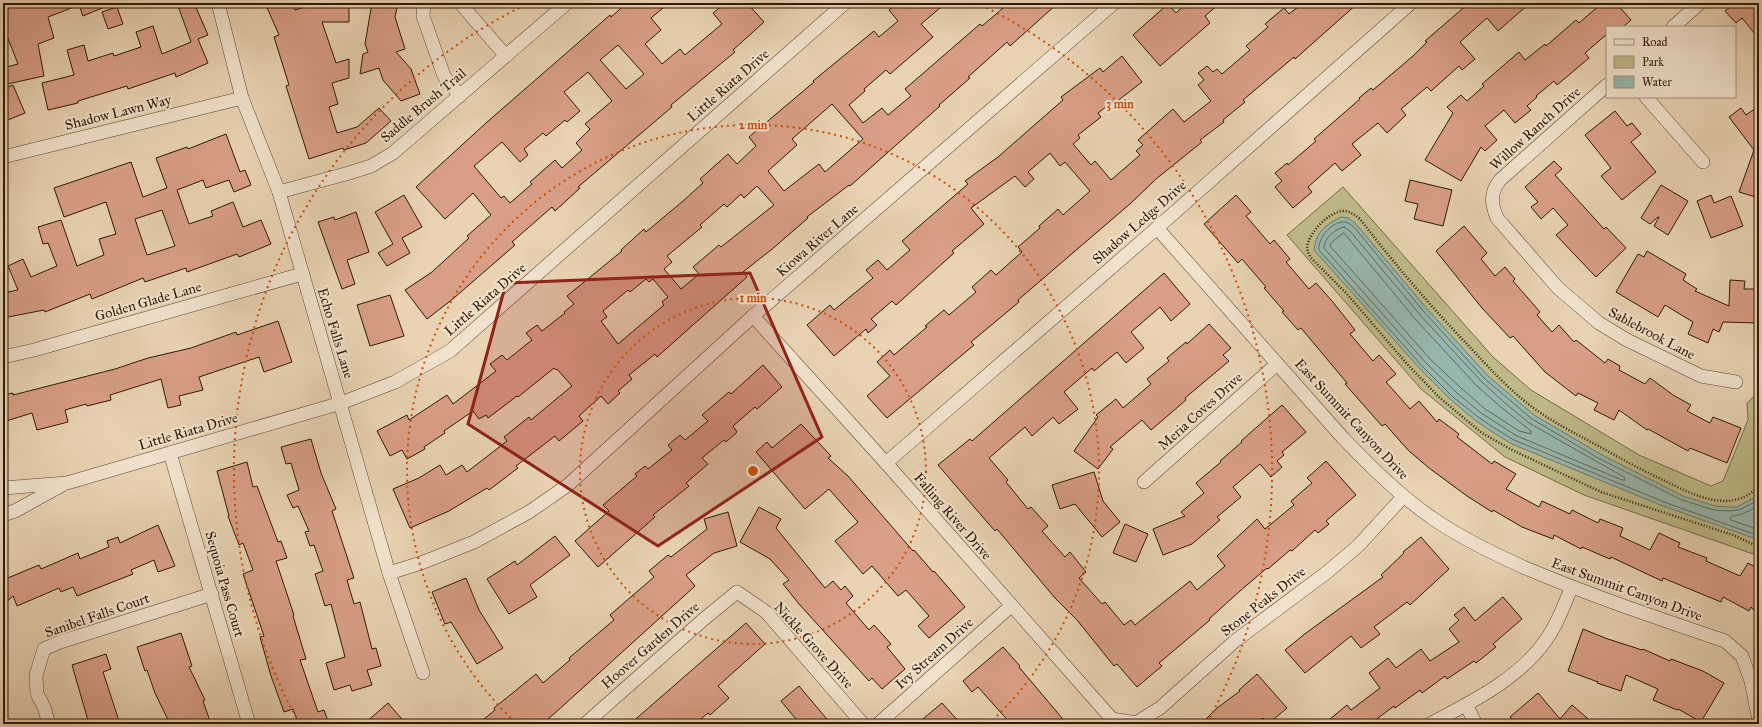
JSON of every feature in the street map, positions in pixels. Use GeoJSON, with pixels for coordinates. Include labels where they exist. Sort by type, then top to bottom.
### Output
{"type":"FeatureCollection","features":[{"type":"Feature","properties":{"kind":"street","name":"Echo Falls Lane"},"geometry":{"type":"LineString","coordinates":[[218,3],[242,98],[279,192],[390,573],[423,672]]}},
{"type":"Feature","properties":{"kind":"street"},"geometry":{"type":"LineString","coordinates":[[424,3],[423,16],[444,76],[460,96]]}},
{"type":"Feature","properties":{"kind":"street"},"geometry":{"type":"LineString","coordinates":[[460,3],[506,56]]}},
{"type":"Feature","properties":{"kind":"street","name":"Saddle Brush Trail"},"geometry":{"type":"LineString","coordinates":[[279,192],[371,166],[393,153],[567,3]]}},
{"type":"Feature","properties":{"kind":"street","name":"Little Riata Drive"},"geometry":{"type":"LineString","coordinates":[[3,515],[67,483],[341,403],[395,382],[450,351],[845,3]]}},
{"type":"Feature","properties":{"kind":"street","name":"Shadow Ledge Drive"},"geometry":{"type":"LineString","coordinates":[[886,463],[1157,228],[1411,3]]}},
{"type":"Feature","properties":{"kind":"street"},"geometry":{"type":"LineString","coordinates":[[1674,26],[1700,3]]}},
{"type":"Feature","properties":{"kind":"street","name":"Kiowa River Lane"},"geometry":{"type":"LineString","coordinates":[[390,573],[421,563],[474,542],[529,512],[568,485],[753,316],[1111,4]]}},
{"type":"Feature","properties":{"kind":"street","name":"Willow Ranch Drive"},"geometry":{"type":"LineString","coordinates":[[1492,199],[1493,189],[1500,180],[1606,86]]}},
{"type":"Feature","properties":{"kind":"street","name":"Shadow Lawn Way"},"geometry":{"type":"LineString","coordinates":[[3,157],[242,98]]}},
{"type":"Feature","properties":{"kind":"street"},"geometry":{"type":"LineString","coordinates":[[1647,98],[1703,162]]}},
{"type":"Feature","properties":{"kind":"street","name":"Sablebrook Lane"},"geometry":{"type":"LineString","coordinates":[[1492,199],[1493,208],[1497,218],[1558,288],[1599,323],[1627,340],[1701,376],[1736,382]]}},
{"type":"Feature","properties":{"kind":"street","name":"East Summit Canyon Drive"},"geometry":{"type":"LineString","coordinates":[[1157,228],[1343,438],[1371,467],[1403,496],[1435,521],[1473,543],[1571,588],[1725,641],[1742,656],[1751,681],[1759,721]]}},
{"type":"Feature","properties":{"kind":"street","name":"Golden Glade Lane"},"geometry":{"type":"LineString","coordinates":[[3,357],[42,348],[302,274]]}},
{"type":"Feature","properties":{"kind":"street","name":"Falling River Drive"},"geometry":{"type":"LineString","coordinates":[[753,316],[886,463],[1112,719],[1136,724]]}},
{"type":"Feature","properties":{"kind":"street","name":"Meria Coves Drive"},"geometry":{"type":"LineString","coordinates":[[1144,482],[1278,364]]}},
{"type":"Feature","properties":{"kind":"street","name":"Sequoia Pass Court"},"geometry":{"type":"LineString","coordinates":[[170,452],[249,724]]}},
{"type":"Feature","properties":{"kind":"street","name":"Little Riata Drive"},"geometry":{"type":"LineString","coordinates":[[3,488],[67,483]]}},
{"type":"Feature","properties":{"kind":"street","name":"Stone Peaks Drive"},"geometry":{"type":"LineString","coordinates":[[1136,724],[1160,708],[1235,642],[1326,573],[1358,546],[1403,496]]}},
{"type":"Feature","properties":{"kind":"street"},"geometry":{"type":"LineString","coordinates":[[1430,724],[1466,705],[1502,683],[1523,665],[1546,641],[1559,618],[1571,588]]}},
{"type":"Feature","properties":{"kind":"street","name":"Hoover Garden Drive"},"geometry":{"type":"LineString","coordinates":[[585,724],[704,619],[737,592]]}},
{"type":"Feature","properties":{"kind":"street","name":"Nickle Grove Drive"},"geometry":{"type":"LineString","coordinates":[[737,592],[766,612],[863,724]]}},
{"type":"Feature","properties":{"kind":"street","name":"Sanibel Falls Court"},"geometry":{"type":"LineString","coordinates":[[49,724],[44,707],[37,694],[36,675],[44,649],[60,642],[212,594]]}},
{"type":"Feature","properties":{"kind":"street","name":"Ivy Stream Drive"},"geometry":{"type":"LineString","coordinates":[[878,724],[1011,606]]}},
{"type":"Feature","properties":{"kind":"street"},"geometry":{"type":"LineString","coordinates":[[1466,705],[1476,724]]}},
{"type":"Feature","properties":{"kind":"path"},"geometry":{"type":"LineString","coordinates":[[1759,486],[1755,490],[1741,497],[1724,501],[1712,500],[1698,496],[1644,471],[1568,429],[1526,402],[1478,357],[1437,312],[1378,243],[1360,219],[1352,213],[1343,211],[1336,213],[1321,224],[1314,232],[1308,244],[1308,252],[1311,258],[1347,294],[1407,364],[1440,398],[1482,432],[1512,450],[1601,492],[1733,535],[1759,547]]}},
{"type":"Feature","properties":{"kind":"highlighted area"},"geometry":{"type":"Polygon","coordinates":[[[750,273],[822,437],[658,546],[468,424],[506,283],[750,273]]]}},
{"type":"Feature","properties":{"kind":"green space"},"geometry":{"type":"Polygon","coordinates":[[[1343,187],[1493,357],[1531,390],[1639,455],[1711,486],[1723,481],[1748,420],[1747,403],[1759,392],[1759,556],[1584,495],[1505,457],[1421,389],[1287,235],[1343,187]]]}},
{"type":"Feature","properties":{"kind":"water"},"geometry":{"type":"Polygon","coordinates":[[[1341,217],[1348,218],[1356,224],[1428,310],[1488,376],[1534,415],[1602,455],[1683,496],[1715,506],[1737,507],[1759,495],[1759,540],[1663,506],[1512,444],[1476,421],[1451,400],[1421,370],[1314,250],[1317,238],[1322,230],[1330,223],[1341,217]]]}},
{"type":"Feature","properties":{"kind":"building"},"geometry":{"type":"Polygon","coordinates":[[[3,3],[114,3],[83,16],[79,5],[48,17],[54,38],[38,44],[44,76],[7,84],[3,68],[18,64],[3,26],[3,3]]]}},
{"type":"Feature","properties":{"kind":"building"},"geometry":{"type":"Polygon","coordinates":[[[177,3],[194,3],[208,35],[198,39],[208,63],[176,77],[175,73],[128,89],[127,86],[78,101],[78,103],[48,110],[42,83],[74,75],[67,50],[84,45],[88,61],[113,53],[114,56],[141,47],[136,32],[153,26],[162,54],[191,42],[177,3]]]}},
{"type":"Feature","properties":{"kind":"building"},"geometry":{"type":"Polygon","coordinates":[[[265,3],[292,3],[295,10],[317,3],[349,3],[349,22],[322,22],[336,63],[349,59],[349,78],[332,83],[338,104],[329,107],[337,133],[357,127],[379,108],[391,121],[366,143],[344,150],[343,148],[309,159],[286,86],[289,85],[274,37],[279,35],[265,3]]]}},
{"type":"Feature","properties":{"kind":"building"},"geometry":{"type":"Polygon","coordinates":[[[372,3],[398,3],[395,17],[405,49],[396,52],[411,69],[420,94],[401,101],[383,80],[379,68],[360,74],[363,54],[368,52],[365,44],[372,3]]]}},
{"type":"Feature","properties":{"kind":"building"},"geometry":{"type":"Polygon","coordinates":[[[627,3],[669,3],[651,18],[661,30],[645,44],[662,64],[680,49],[685,55],[722,24],[713,13],[725,3],[747,3],[764,22],[733,50],[735,52],[671,105],[672,107],[578,187],[580,188],[555,211],[552,207],[512,242],[515,245],[454,298],[427,319],[405,290],[432,272],[469,238],[467,236],[491,215],[473,193],[445,219],[416,187],[486,123],[610,15],[611,17],[627,3]],[[618,45],[600,60],[626,89],[644,74],[618,45]],[[588,72],[564,92],[580,111],[567,122],[565,120],[546,136],[543,133],[524,149],[528,155],[520,162],[502,142],[474,166],[501,198],[504,196],[510,203],[532,184],[530,182],[555,160],[562,168],[582,150],[576,143],[590,129],[585,124],[612,101],[588,72]]]}},
{"type":"Feature","properties":{"kind":"building"},"geometry":{"type":"Polygon","coordinates":[[[898,3],[946,3],[921,24],[933,37],[890,74],[886,70],[864,89],[865,91],[849,105],[863,123],[882,108],[888,115],[911,96],[905,89],[980,24],[982,26],[1009,3],[1058,3],[1010,46],[1007,42],[968,77],[970,78],[939,105],[940,106],[850,186],[849,185],[807,217],[808,218],[771,250],[743,272],[747,277],[657,357],[655,354],[629,375],[632,379],[618,391],[620,393],[608,404],[601,396],[579,416],[583,421],[559,441],[555,436],[516,466],[518,468],[489,490],[487,488],[449,511],[410,528],[393,489],[419,478],[440,465],[446,475],[462,465],[467,472],[507,441],[504,437],[529,417],[531,420],[572,386],[557,369],[556,370],[554,368],[518,397],[517,396],[488,418],[486,415],[479,419],[473,411],[444,431],[445,433],[424,447],[425,449],[407,459],[402,450],[390,456],[377,431],[407,415],[409,420],[447,395],[453,404],[496,371],[490,364],[502,355],[507,360],[532,340],[526,333],[537,325],[542,331],[565,313],[564,312],[574,304],[567,296],[622,251],[621,250],[644,229],[646,232],[683,201],[703,183],[700,179],[728,154],[737,164],[756,146],[749,137],[814,82],[813,81],[874,31],[879,37],[898,21],[889,10],[898,3]],[[832,104],[792,139],[797,145],[768,171],[784,191],[819,164],[825,172],[863,139],[832,104]],[[757,186],[744,198],[741,194],[727,207],[724,204],[700,225],[702,227],[667,256],[672,262],[664,269],[681,289],[699,274],[693,267],[719,245],[721,247],[774,205],[757,186]],[[646,279],[630,292],[628,290],[603,311],[607,317],[601,321],[618,344],[664,305],[662,302],[668,297],[653,279],[649,282],[646,279]]]}},
{"type":"Feature","properties":{"kind":"building"},"geometry":{"type":"Polygon","coordinates":[[[1187,3],[1220,3],[1205,16],[1210,23],[1160,66],[1133,35],[1168,4],[1176,13],[1187,3]]]}},
{"type":"Feature","properties":{"kind":"building"},"geometry":{"type":"Polygon","coordinates":[[[1303,3],[1358,3],[1295,59],[1294,57],[1243,100],[1245,102],[1223,120],[1224,122],[1200,140],[1202,142],[1156,179],[1131,203],[1018,300],[1019,302],[971,342],[974,345],[887,418],[867,396],[890,376],[877,362],[890,350],[894,355],[927,327],[925,326],[944,310],[949,315],[976,292],[972,287],[991,270],[996,275],[1022,252],[1018,247],[1040,228],[1039,226],[1058,209],[1063,215],[1090,191],[1065,162],[1060,166],[1050,153],[1028,172],[1034,179],[1025,187],[1015,176],[971,208],[984,224],[952,251],[954,253],[896,305],[892,301],[871,319],[877,325],[868,333],[866,329],[834,356],[807,325],[830,305],[834,310],[873,278],[866,270],[878,260],[887,270],[910,250],[902,241],[968,184],[965,181],[998,157],[1063,100],[1061,97],[1100,68],[1103,72],[1122,56],[1142,82],[1116,102],[1115,100],[1098,113],[1101,117],[1078,135],[1080,138],[1073,144],[1091,165],[1095,161],[1111,180],[1140,155],[1136,151],[1143,145],[1138,140],[1173,109],[1184,122],[1211,101],[1198,85],[1204,80],[1198,73],[1207,66],[1213,72],[1217,69],[1222,74],[1250,50],[1246,46],[1268,27],[1265,24],[1284,8],[1289,14],[1303,3]]]}},
{"type":"Feature","properties":{"kind":"building"},"geometry":{"type":"Polygon","coordinates":[[[1469,3],[1530,3],[1498,31],[1487,18],[1460,42],[1475,59],[1462,70],[1459,66],[1431,91],[1427,87],[1401,109],[1406,115],[1387,133],[1378,123],[1352,144],[1361,155],[1342,171],[1335,163],[1308,187],[1312,192],[1293,208],[1275,187],[1282,181],[1275,173],[1287,163],[1288,165],[1316,141],[1314,139],[1360,99],[1359,98],[1371,88],[1373,90],[1413,56],[1427,42],[1425,41],[1469,3]]]}},
{"type":"Feature","properties":{"kind":"building"},"geometry":{"type":"Polygon","coordinates":[[[1602,3],[1616,3],[1631,20],[1624,26],[1606,26],[1606,35],[1585,53],[1589,58],[1557,85],[1554,81],[1536,96],[1537,97],[1527,106],[1531,110],[1515,123],[1504,110],[1485,126],[1497,140],[1485,151],[1481,147],[1461,181],[1425,160],[1453,113],[1447,107],[1461,95],[1467,101],[1484,86],[1482,84],[1519,52],[1525,60],[1545,44],[1546,46],[1576,20],[1579,23],[1602,3]]]}},
{"type":"Feature","properties":{"kind":"building"},"geometry":{"type":"Polygon","coordinates":[[[1735,3],[1759,3],[1759,39],[1742,18],[1736,23],[1725,11],[1735,3]]]}},
{"type":"Feature","properties":{"kind":"building"},"geometry":{"type":"Polygon","coordinates":[[[117,7],[123,24],[108,29],[102,12],[117,7]]]}},
{"type":"Feature","properties":{"kind":"building"},"geometry":{"type":"Polygon","coordinates":[[[13,85],[25,113],[3,122],[3,89],[13,85]]]}},
{"type":"Feature","properties":{"kind":"building"},"geometry":{"type":"Polygon","coordinates":[[[1759,106],[1759,198],[1739,192],[1754,150],[1729,117],[1741,108],[1746,115],[1759,106]]]}},
{"type":"Feature","properties":{"kind":"building"},"geometry":{"type":"Polygon","coordinates":[[[1615,111],[1627,126],[1632,123],[1641,134],[1631,142],[1656,172],[1622,200],[1601,176],[1611,168],[1585,135],[1615,111]]]}},
{"type":"Feature","properties":{"kind":"building"},"geometry":{"type":"Polygon","coordinates":[[[226,134],[240,172],[245,170],[251,185],[234,192],[229,180],[206,188],[203,180],[177,190],[189,224],[213,216],[211,211],[233,202],[243,227],[261,220],[271,244],[239,257],[237,254],[187,272],[186,268],[145,282],[143,278],[92,299],[90,294],[45,312],[44,310],[3,318],[3,293],[18,290],[8,266],[23,259],[31,277],[57,266],[48,243],[43,244],[38,227],[61,220],[77,266],[104,255],[99,239],[116,234],[106,202],[64,217],[54,188],[131,162],[143,197],[167,188],[156,158],[187,147],[188,149],[226,134]],[[162,210],[135,219],[147,255],[175,246],[162,210]]]}},
{"type":"Feature","properties":{"kind":"building"},"geometry":{"type":"Polygon","coordinates":[[[1554,161],[1562,169],[1555,175],[1604,229],[1606,227],[1626,248],[1596,277],[1556,235],[1568,225],[1553,208],[1541,219],[1531,207],[1538,202],[1525,187],[1554,161]]]}},
{"type":"Feature","properties":{"kind":"building"},"geometry":{"type":"Polygon","coordinates":[[[1410,180],[1452,190],[1443,226],[1414,219],[1418,204],[1405,201],[1410,180]]]}},
{"type":"Feature","properties":{"kind":"building"},"geometry":{"type":"Polygon","coordinates":[[[1661,185],[1688,201],[1668,235],[1654,226],[1659,217],[1650,224],[1641,218],[1661,185]]]}},
{"type":"Feature","properties":{"kind":"building"},"geometry":{"type":"Polygon","coordinates":[[[404,195],[422,227],[402,238],[410,253],[387,266],[378,253],[393,244],[375,212],[404,195]]]}},
{"type":"Feature","properties":{"kind":"building"},"geometry":{"type":"Polygon","coordinates":[[[1236,195],[1251,212],[1246,216],[1270,244],[1274,240],[1290,259],[1286,262],[1309,289],[1316,283],[1332,301],[1355,330],[1350,334],[1373,361],[1379,355],[1396,374],[1386,382],[1410,409],[1419,401],[1437,422],[1439,419],[1459,434],[1457,437],[1492,464],[1494,461],[1516,474],[1506,489],[1539,507],[1542,501],[1570,514],[1572,510],[1598,523],[1600,519],[1623,528],[1620,536],[1650,550],[1659,533],[1680,543],[1678,547],[1707,558],[1706,561],[1740,576],[1748,563],[1759,569],[1759,616],[1751,607],[1749,611],[1723,597],[1721,602],[1663,578],[1662,581],[1611,557],[1610,559],[1582,547],[1581,549],[1554,535],[1553,539],[1522,527],[1493,510],[1492,512],[1429,468],[1408,450],[1385,424],[1382,426],[1345,384],[1347,383],[1301,328],[1298,330],[1282,312],[1284,311],[1264,288],[1266,287],[1242,259],[1238,263],[1204,224],[1236,195]]]}},
{"type":"Feature","properties":{"kind":"building"},"geometry":{"type":"Polygon","coordinates":[[[1711,195],[1714,203],[1731,196],[1743,226],[1711,238],[1697,201],[1711,195]]]}},
{"type":"Feature","properties":{"kind":"building"},"geometry":{"type":"Polygon","coordinates":[[[356,212],[369,252],[347,260],[355,284],[342,289],[318,222],[334,217],[335,220],[356,212]]]}},
{"type":"Feature","properties":{"kind":"building"},"geometry":{"type":"Polygon","coordinates":[[[1464,226],[1487,253],[1481,259],[1495,276],[1505,267],[1515,279],[1513,281],[1540,312],[1537,315],[1552,332],[1559,325],[1574,342],[1576,340],[1605,363],[1608,359],[1620,366],[1619,370],[1645,384],[1650,378],[1673,395],[1691,405],[1687,411],[1710,423],[1713,417],[1741,428],[1727,463],[1690,448],[1688,451],[1648,429],[1647,430],[1619,410],[1614,420],[1594,410],[1598,403],[1578,393],[1576,396],[1545,372],[1513,336],[1510,338],[1482,308],[1436,251],[1464,226]]]}},
{"type":"Feature","properties":{"kind":"building"},"geometry":{"type":"Polygon","coordinates":[[[1647,251],[1686,274],[1683,280],[1697,289],[1695,291],[1729,306],[1730,280],[1745,281],[1744,289],[1759,289],[1759,323],[1723,322],[1719,332],[1713,329],[1708,343],[1688,334],[1693,322],[1665,305],[1658,317],[1616,292],[1638,254],[1644,257],[1647,251]]]}},
{"type":"Feature","properties":{"kind":"building"},"geometry":{"type":"Polygon","coordinates":[[[1164,273],[1190,304],[1171,321],[1160,307],[1131,332],[1144,348],[1126,363],[1117,352],[1094,371],[1092,368],[1064,392],[1078,409],[1059,424],[1053,417],[1032,436],[1025,427],[989,458],[1008,480],[1006,482],[1028,509],[1031,507],[1048,526],[1042,531],[1065,557],[1070,552],[1086,572],[1079,578],[1102,604],[1105,602],[1124,625],[1131,620],[1135,625],[1190,581],[1197,590],[1225,566],[1217,556],[1257,519],[1265,529],[1294,505],[1291,501],[1312,483],[1307,478],[1326,461],[1356,495],[1326,521],[1329,524],[1318,533],[1315,530],[1292,551],[1290,550],[1241,590],[1209,619],[1210,620],[1159,663],[1162,666],[1137,687],[1117,664],[1114,666],[1077,620],[1055,598],[997,529],[995,531],[938,465],[970,439],[972,441],[1164,273]]]}},
{"type":"Feature","properties":{"kind":"building"},"geometry":{"type":"Polygon","coordinates":[[[390,295],[404,336],[370,346],[357,305],[390,295]]]}},
{"type":"Feature","properties":{"kind":"building"},"geometry":{"type":"Polygon","coordinates":[[[278,321],[292,362],[264,372],[259,357],[199,377],[203,390],[179,396],[181,405],[168,408],[161,379],[110,395],[111,400],[87,406],[86,404],[65,410],[68,422],[37,430],[32,413],[3,422],[3,395],[13,393],[13,395],[115,369],[148,358],[191,348],[236,332],[237,335],[278,321]]]}},
{"type":"Feature","properties":{"kind":"building"},"geometry":{"type":"Polygon","coordinates":[[[1209,324],[1231,348],[1223,355],[1229,361],[1185,398],[1186,400],[1151,430],[1142,420],[1110,447],[1113,449],[1098,469],[1074,451],[1098,417],[1096,415],[1116,399],[1123,408],[1151,384],[1147,379],[1169,361],[1167,358],[1186,342],[1187,344],[1209,324]]]}},
{"type":"Feature","properties":{"kind":"building"},"geometry":{"type":"Polygon","coordinates":[[[763,365],[782,387],[757,409],[755,407],[733,426],[737,432],[726,442],[724,440],[702,458],[708,464],[686,483],[689,486],[653,515],[655,517],[598,567],[575,541],[609,511],[603,505],[637,476],[635,474],[645,466],[648,469],[672,450],[668,445],[680,435],[685,440],[708,421],[702,415],[729,392],[731,394],[763,365]]]}},
{"type":"Feature","properties":{"kind":"building"},"geometry":{"type":"Polygon","coordinates":[[[1282,405],[1306,432],[1282,452],[1284,455],[1277,461],[1282,467],[1271,477],[1260,464],[1233,487],[1241,497],[1217,517],[1220,520],[1192,544],[1163,555],[1153,529],[1185,516],[1181,512],[1204,493],[1196,483],[1221,462],[1220,461],[1242,442],[1241,441],[1282,405]]]}},
{"type":"Feature","properties":{"kind":"building"},"geometry":{"type":"Polygon","coordinates":[[[801,424],[831,456],[828,458],[848,476],[913,551],[914,550],[933,572],[934,571],[965,607],[929,638],[918,626],[929,616],[906,590],[898,596],[872,566],[863,574],[835,541],[858,522],[829,489],[805,509],[756,452],[767,442],[772,448],[801,424]]]}},
{"type":"Feature","properties":{"kind":"building"},"geometry":{"type":"Polygon","coordinates":[[[311,439],[321,473],[336,509],[332,511],[354,578],[347,580],[354,604],[360,602],[372,649],[376,648],[381,666],[367,670],[372,685],[352,691],[350,685],[334,690],[326,663],[345,657],[331,604],[325,606],[315,574],[323,571],[314,545],[310,546],[305,532],[309,531],[298,506],[293,508],[287,495],[299,490],[291,463],[286,464],[281,447],[311,439]]]}},
{"type":"Feature","properties":{"kind":"building"},"geometry":{"type":"Polygon","coordinates":[[[247,462],[253,487],[257,486],[278,542],[281,541],[287,558],[276,561],[294,615],[293,616],[306,659],[300,660],[318,712],[324,710],[329,724],[289,724],[289,722],[297,720],[293,709],[284,712],[271,676],[260,637],[264,636],[243,574],[253,570],[243,543],[239,545],[228,516],[217,471],[247,462]]]}},
{"type":"Feature","properties":{"kind":"building"},"geometry":{"type":"Polygon","coordinates":[[[1094,472],[1103,501],[1120,522],[1102,537],[1075,504],[1060,509],[1052,485],[1094,472]]]}},
{"type":"Feature","properties":{"kind":"building"},"geometry":{"type":"Polygon","coordinates":[[[759,507],[781,519],[776,528],[825,588],[833,581],[841,590],[845,586],[853,596],[846,603],[869,630],[874,625],[891,644],[887,647],[905,669],[882,689],[872,678],[869,681],[799,604],[783,584],[789,580],[770,559],[740,542],[759,507]]]}},
{"type":"Feature","properties":{"kind":"building"},"geometry":{"type":"Polygon","coordinates":[[[728,512],[737,546],[714,553],[686,575],[695,586],[555,713],[542,724],[478,724],[495,710],[494,708],[536,674],[543,683],[570,660],[569,658],[614,620],[610,615],[654,577],[649,571],[668,555],[671,557],[707,529],[704,519],[728,512]]]}},
{"type":"Feature","properties":{"kind":"building"},"geometry":{"type":"Polygon","coordinates":[[[1125,524],[1148,534],[1136,562],[1113,553],[1125,524]]]}},
{"type":"Feature","properties":{"kind":"building"},"geometry":{"type":"Polygon","coordinates":[[[158,525],[175,566],[158,572],[154,560],[131,570],[133,574],[77,596],[73,587],[61,592],[59,588],[17,606],[13,596],[3,605],[3,580],[39,565],[41,569],[78,553],[80,559],[109,547],[107,541],[118,537],[120,543],[158,525]]]}},
{"type":"Feature","properties":{"kind":"building"},"geometry":{"type":"Polygon","coordinates":[[[555,536],[570,555],[530,585],[537,597],[509,614],[487,579],[515,561],[517,565],[555,536]]]}},
{"type":"Feature","properties":{"kind":"building"},"geometry":{"type":"Polygon","coordinates":[[[1421,537],[1449,569],[1410,605],[1407,602],[1374,627],[1380,634],[1361,648],[1351,636],[1305,673],[1285,650],[1383,577],[1381,575],[1404,553],[1403,552],[1421,537]]]}},
{"type":"Feature","properties":{"kind":"building"},"geometry":{"type":"Polygon","coordinates":[[[466,578],[479,610],[503,648],[477,664],[451,622],[445,624],[432,592],[466,578]]]}},
{"type":"Feature","properties":{"kind":"building"},"geometry":{"type":"Polygon","coordinates":[[[1503,597],[1522,619],[1493,644],[1496,647],[1476,663],[1474,661],[1447,679],[1445,676],[1422,693],[1420,690],[1395,708],[1394,706],[1370,724],[1324,724],[1347,705],[1351,710],[1380,688],[1369,673],[1388,658],[1396,668],[1421,649],[1430,661],[1459,642],[1449,629],[1459,620],[1454,615],[1464,607],[1475,621],[1503,597]]]}},
{"type":"Feature","properties":{"kind":"building"},"geometry":{"type":"Polygon","coordinates":[[[746,623],[765,644],[718,686],[729,698],[710,715],[708,713],[695,724],[630,724],[746,623]]]}},
{"type":"Feature","properties":{"kind":"building"},"geometry":{"type":"Polygon","coordinates":[[[1583,629],[1605,638],[1642,650],[1643,649],[1670,661],[1671,659],[1703,671],[1724,683],[1701,722],[1678,709],[1677,710],[1653,700],[1658,689],[1626,675],[1621,691],[1597,683],[1598,682],[1568,671],[1583,629]]]}},
{"type":"Feature","properties":{"kind":"building"},"geometry":{"type":"Polygon","coordinates":[[[181,633],[192,666],[189,667],[205,700],[203,701],[211,724],[170,724],[155,693],[147,670],[145,671],[137,647],[181,633]]]}},
{"type":"Feature","properties":{"kind":"building"},"geometry":{"type":"Polygon","coordinates":[[[1003,647],[1067,724],[1011,724],[978,687],[972,692],[963,681],[1003,647]]]}},
{"type":"Feature","properties":{"kind":"building"},"geometry":{"type":"Polygon","coordinates":[[[106,654],[111,669],[103,672],[120,724],[89,724],[72,665],[106,654]]]}},
{"type":"Feature","properties":{"kind":"building"},"geometry":{"type":"Polygon","coordinates":[[[1257,674],[1287,708],[1268,724],[1263,718],[1255,724],[1201,724],[1217,708],[1240,691],[1239,690],[1257,674]]]}},
{"type":"Feature","properties":{"kind":"building"},"geometry":{"type":"Polygon","coordinates":[[[799,686],[831,724],[800,724],[781,701],[799,686]]]}},
{"type":"Feature","properties":{"kind":"building"},"geometry":{"type":"Polygon","coordinates":[[[1538,693],[1560,719],[1572,705],[1594,724],[1516,724],[1510,717],[1538,693]]]}},
{"type":"Feature","properties":{"kind":"building"},"geometry":{"type":"Polygon","coordinates":[[[388,703],[406,724],[364,724],[388,703]]]}},
{"type":"Feature","properties":{"kind":"building"},"geometry":{"type":"Polygon","coordinates":[[[942,703],[961,724],[917,724],[942,703]]]}}]}
